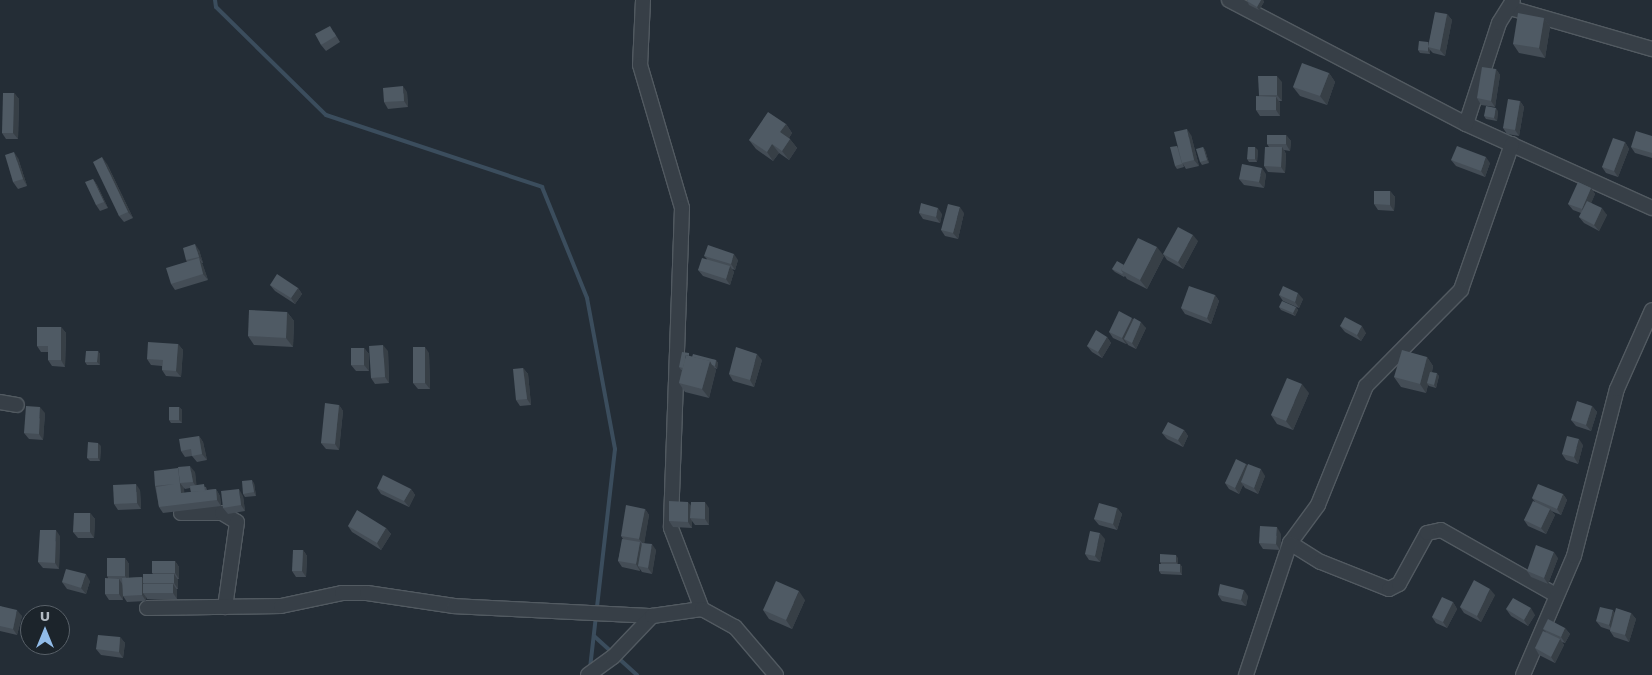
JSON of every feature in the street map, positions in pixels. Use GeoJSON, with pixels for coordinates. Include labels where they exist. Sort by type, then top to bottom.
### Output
{"type":"FeatureCollection","features":[{"type":"Feature","properties":{"kind":"street"},"geometry":{"type":"LineString","coordinates":[[643,0],[640,65],[682,208],[671,528],[702,609]]}},
{"type":"Feature","properties":{"kind":"street"},"geometry":{"type":"LineString","coordinates":[[1229,0],[1466,124],[1652,208]]}},
{"type":"Feature","properties":{"kind":"street"},"geometry":{"type":"LineString","coordinates":[[1466,124],[1499,23],[1512,4],[1652,50]]}},
{"type":"Feature","properties":{"kind":"street"},"geometry":{"type":"LineString","coordinates":[[1246,675],[1290,543],[1318,505],[1366,386],[1461,290],[1512,144]]}},
{"type":"Feature","properties":{"kind":"street"},"geometry":{"type":"LineString","coordinates":[[1523,675],[1556,595],[1594,493],[1617,389],[1652,310]]}},
{"type":"Feature","properties":{"kind":"street"},"geometry":{"type":"LineString","coordinates":[[0,402],[17,405]]}},
{"type":"Feature","properties":{"kind":"street"},"geometry":{"type":"LineString","coordinates":[[181,513],[217,513],[237,522],[225,607]]}},
{"type":"Feature","properties":{"kind":"street"},"geometry":{"type":"LineString","coordinates":[[1290,543],[1321,562],[1389,589],[1399,584],[1427,533],[1441,530],[1556,595]]}},
{"type":"Feature","properties":{"kind":"street"},"geometry":{"type":"LineString","coordinates":[[147,608],[281,606],[342,593],[367,593],[454,606],[652,616],[702,609],[735,627],[776,675]]}},
{"type":"Feature","properties":{"kind":"street"},"geometry":{"type":"LineString","coordinates":[[592,673],[617,653],[652,616]]}},
{"type":"Feature","properties":{"kind":"building"},"geometry":{"type":"Polygon","coordinates":[[[1248,0],[1261,0],[1257,7],[1248,0]]]}},
{"type":"Feature","properties":{"kind":"building"},"geometry":{"type":"Polygon","coordinates":[[[1435,12],[1447,14],[1440,50],[1428,47],[1435,12]]]}},
{"type":"Feature","properties":{"kind":"building"},"geometry":{"type":"Polygon","coordinates":[[[1518,13],[1544,18],[1539,48],[1513,44],[1518,13]]]}},
{"type":"Feature","properties":{"kind":"building"},"geometry":{"type":"Polygon","coordinates":[[[330,26],[336,36],[321,45],[315,34],[330,26]]]}},
{"type":"Feature","properties":{"kind":"building"},"geometry":{"type":"Polygon","coordinates":[[[1419,41],[1428,42],[1428,51],[1418,50],[1419,41]]]}},
{"type":"Feature","properties":{"kind":"building"},"geometry":{"type":"Polygon","coordinates":[[[1302,63],[1329,73],[1320,96],[1293,87],[1302,63]]]}},
{"type":"Feature","properties":{"kind":"building"},"geometry":{"type":"Polygon","coordinates":[[[1482,67],[1496,69],[1491,101],[1477,98],[1482,67]]]}},
{"type":"Feature","properties":{"kind":"building"},"geometry":{"type":"Polygon","coordinates":[[[1258,76],[1277,76],[1277,95],[1259,95],[1258,76]]]}},
{"type":"Feature","properties":{"kind":"building"},"geometry":{"type":"Polygon","coordinates":[[[403,86],[404,101],[384,102],[383,88],[403,86]]]}},
{"type":"Feature","properties":{"kind":"building"},"geometry":{"type":"Polygon","coordinates":[[[3,93],[14,93],[13,133],[2,133],[3,93]]]}},
{"type":"Feature","properties":{"kind":"building"},"geometry":{"type":"Polygon","coordinates":[[[1256,96],[1276,97],[1276,110],[1256,110],[1256,96]]]}},
{"type":"Feature","properties":{"kind":"building"},"geometry":{"type":"Polygon","coordinates":[[[1508,99],[1520,101],[1515,130],[1503,128],[1508,99]]]}},
{"type":"Feature","properties":{"kind":"building"},"geometry":{"type":"Polygon","coordinates":[[[1486,106],[1496,108],[1494,118],[1484,116],[1486,106]]]}},
{"type":"Feature","properties":{"kind":"building"},"geometry":{"type":"Polygon","coordinates":[[[768,112],[786,124],[780,132],[790,139],[782,151],[772,144],[767,152],[749,140],[768,112]]]}},
{"type":"Feature","properties":{"kind":"building"},"geometry":{"type":"Polygon","coordinates":[[[1187,129],[1194,160],[1182,163],[1174,132],[1187,129]]]}},
{"type":"Feature","properties":{"kind":"building"},"geometry":{"type":"Polygon","coordinates":[[[1636,131],[1652,136],[1652,153],[1631,147],[1636,131]]]}},
{"type":"Feature","properties":{"kind":"building"},"geometry":{"type":"Polygon","coordinates":[[[1267,135],[1286,135],[1286,144],[1267,144],[1267,135]]]}},
{"type":"Feature","properties":{"kind":"building"},"geometry":{"type":"Polygon","coordinates":[[[1613,138],[1625,142],[1614,171],[1602,167],[1613,138]]]}},
{"type":"Feature","properties":{"kind":"building"},"geometry":{"type":"Polygon","coordinates":[[[1177,146],[1182,164],[1175,166],[1170,147],[1177,146]]]}},
{"type":"Feature","properties":{"kind":"building"},"geometry":{"type":"Polygon","coordinates":[[[1457,146],[1486,157],[1481,171],[1451,160],[1457,146]]]}},
{"type":"Feature","properties":{"kind":"building"},"geometry":{"type":"Polygon","coordinates":[[[1203,147],[1207,160],[1200,162],[1196,149],[1203,147]]]}},
{"type":"Feature","properties":{"kind":"building"},"geometry":{"type":"Polygon","coordinates":[[[1248,147],[1255,147],[1255,159],[1247,159],[1248,147]]]}},
{"type":"Feature","properties":{"kind":"building"},"geometry":{"type":"Polygon","coordinates":[[[1265,147],[1282,147],[1281,167],[1264,166],[1265,147]]]}},
{"type":"Feature","properties":{"kind":"building"},"geometry":{"type":"Polygon","coordinates":[[[14,152],[23,179],[13,182],[5,155],[14,152]]]}},
{"type":"Feature","properties":{"kind":"building"},"geometry":{"type":"Polygon","coordinates":[[[102,157],[128,212],[119,216],[93,162],[102,157]]]}},
{"type":"Feature","properties":{"kind":"building"},"geometry":{"type":"Polygon","coordinates":[[[1242,164],[1262,168],[1259,182],[1239,179],[1242,164]]]}},
{"type":"Feature","properties":{"kind":"building"},"geometry":{"type":"Polygon","coordinates":[[[93,179],[104,202],[96,205],[85,182],[93,179]]]}},
{"type":"Feature","properties":{"kind":"building"},"geometry":{"type":"Polygon","coordinates":[[[1578,182],[1591,188],[1582,209],[1568,204],[1578,182]]]}},
{"type":"Feature","properties":{"kind":"building"},"geometry":{"type":"Polygon","coordinates":[[[1374,191],[1390,191],[1390,205],[1374,204],[1374,191]]]}},
{"type":"Feature","properties":{"kind":"building"},"geometry":{"type":"Polygon","coordinates":[[[1587,201],[1602,208],[1594,225],[1579,217],[1587,201]]]}},
{"type":"Feature","properties":{"kind":"building"},"geometry":{"type":"Polygon","coordinates":[[[921,203],[938,208],[936,217],[919,213],[921,203]]]}},
{"type":"Feature","properties":{"kind":"building"},"geometry":{"type":"Polygon","coordinates":[[[948,204],[960,207],[953,233],[941,230],[948,204]]]}},
{"type":"Feature","properties":{"kind":"building"},"geometry":{"type":"Polygon","coordinates":[[[1178,227],[1193,235],[1178,262],[1163,254],[1178,227]]]}},
{"type":"Feature","properties":{"kind":"building"},"geometry":{"type":"Polygon","coordinates":[[[1138,238],[1157,247],[1140,280],[1121,270],[1138,238]]]}},
{"type":"Feature","properties":{"kind":"building"},"geometry":{"type":"Polygon","coordinates":[[[195,244],[199,257],[186,260],[183,248],[195,244]]]}},
{"type":"Feature","properties":{"kind":"building"},"geometry":{"type":"Polygon","coordinates":[[[708,245],[734,254],[731,264],[704,256],[708,245]]]}},
{"type":"Feature","properties":{"kind":"building"},"geometry":{"type":"Polygon","coordinates":[[[199,258],[203,274],[171,284],[166,268],[199,258]]]}},
{"type":"Feature","properties":{"kind":"building"},"geometry":{"type":"Polygon","coordinates":[[[702,258],[730,266],[726,279],[698,270],[702,258]]]}},
{"type":"Feature","properties":{"kind":"building"},"geometry":{"type":"Polygon","coordinates":[[[1117,261],[1124,265],[1121,270],[1122,274],[1112,269],[1117,261]]]}},
{"type":"Feature","properties":{"kind":"building"},"geometry":{"type":"Polygon","coordinates":[[[277,274],[298,288],[291,298],[270,285],[277,274]]]}},
{"type":"Feature","properties":{"kind":"building"},"geometry":{"type":"Polygon","coordinates":[[[1189,286],[1215,295],[1207,318],[1181,308],[1189,286]]]}},
{"type":"Feature","properties":{"kind":"building"},"geometry":{"type":"Polygon","coordinates":[[[1283,286],[1298,293],[1295,302],[1279,295],[1283,286]]]}},
{"type":"Feature","properties":{"kind":"building"},"geometry":{"type":"Polygon","coordinates":[[[1282,301],[1296,307],[1293,313],[1279,307],[1282,301]]]}},
{"type":"Feature","properties":{"kind":"building"},"geometry":{"type":"Polygon","coordinates":[[[249,310],[287,312],[286,338],[248,336],[249,310]]]}},
{"type":"Feature","properties":{"kind":"building"},"geometry":{"type":"Polygon","coordinates":[[[1119,311],[1132,318],[1122,338],[1109,332],[1119,311]]]}},
{"type":"Feature","properties":{"kind":"building"},"geometry":{"type":"Polygon","coordinates":[[[1345,317],[1362,326],[1357,335],[1340,326],[1345,317]]]}},
{"type":"Feature","properties":{"kind":"building"},"geometry":{"type":"Polygon","coordinates":[[[1134,318],[1141,322],[1132,343],[1124,339],[1134,318]]]}},
{"type":"Feature","properties":{"kind":"building"},"geometry":{"type":"Polygon","coordinates":[[[37,327],[61,327],[61,360],[48,360],[48,346],[37,346],[37,327]]]}},
{"type":"Feature","properties":{"kind":"building"},"geometry":{"type":"Polygon","coordinates":[[[1096,330],[1107,337],[1098,352],[1087,346],[1096,330]]]}},
{"type":"Feature","properties":{"kind":"building"},"geometry":{"type":"Polygon","coordinates":[[[148,342],[178,344],[176,371],[162,370],[163,360],[147,359],[148,342]]]}},
{"type":"Feature","properties":{"kind":"building"},"geometry":{"type":"Polygon","coordinates":[[[383,345],[385,377],[371,378],[369,346],[383,345]]]}},
{"type":"Feature","properties":{"kind":"building"},"geometry":{"type":"Polygon","coordinates":[[[413,347],[425,347],[425,383],[413,383],[413,347]]]}},
{"type":"Feature","properties":{"kind":"building"},"geometry":{"type":"Polygon","coordinates":[[[736,347],[757,354],[750,380],[729,374],[736,347]]]}},
{"type":"Feature","properties":{"kind":"building"},"geometry":{"type":"Polygon","coordinates":[[[351,348],[364,348],[364,365],[351,365],[351,348]]]}},
{"type":"Feature","properties":{"kind":"building"},"geometry":{"type":"Polygon","coordinates":[[[1402,350],[1427,357],[1420,384],[1394,377],[1402,350]]]}},
{"type":"Feature","properties":{"kind":"building"},"geometry":{"type":"Polygon","coordinates":[[[86,351],[98,351],[97,362],[85,362],[86,351]]]}},
{"type":"Feature","properties":{"kind":"building"},"geometry":{"type":"Polygon","coordinates":[[[682,352],[689,353],[689,356],[686,355],[683,368],[679,367],[682,352]]]}},
{"type":"Feature","properties":{"kind":"building"},"geometry":{"type":"Polygon","coordinates":[[[693,354],[716,360],[715,366],[710,361],[692,357],[693,354]]]}},
{"type":"Feature","properties":{"kind":"building"},"geometry":{"type":"Polygon","coordinates":[[[686,355],[710,361],[702,389],[679,383],[686,355]]]}},
{"type":"Feature","properties":{"kind":"building"},"geometry":{"type":"Polygon","coordinates":[[[523,368],[527,399],[516,400],[513,369],[523,368]]]}},
{"type":"Feature","properties":{"kind":"building"},"geometry":{"type":"Polygon","coordinates":[[[1430,372],[1437,373],[1434,385],[1427,383],[1430,372]]]}},
{"type":"Feature","properties":{"kind":"building"},"geometry":{"type":"Polygon","coordinates":[[[1287,378],[1302,384],[1286,421],[1271,415],[1287,378]]]}},
{"type":"Feature","properties":{"kind":"building"},"geometry":{"type":"Polygon","coordinates":[[[1577,401],[1592,406],[1586,425],[1571,420],[1577,401]]]}},
{"type":"Feature","properties":{"kind":"building"},"geometry":{"type":"Polygon","coordinates":[[[325,403],[339,405],[335,444],[321,443],[325,403]]]}},
{"type":"Feature","properties":{"kind":"building"},"geometry":{"type":"Polygon","coordinates":[[[26,406],[40,407],[39,434],[24,433],[26,406]]]}},
{"type":"Feature","properties":{"kind":"building"},"geometry":{"type":"Polygon","coordinates":[[[169,407],[179,407],[179,420],[169,420],[169,407]]]}},
{"type":"Feature","properties":{"kind":"building"},"geometry":{"type":"Polygon","coordinates":[[[1168,422],[1184,430],[1178,440],[1162,433],[1168,422]]]}},
{"type":"Feature","properties":{"kind":"building"},"geometry":{"type":"Polygon","coordinates":[[[199,436],[202,454],[192,456],[191,449],[181,451],[179,439],[199,436]]]}},
{"type":"Feature","properties":{"kind":"building"},"geometry":{"type":"Polygon","coordinates":[[[1567,436],[1579,439],[1574,457],[1562,454],[1567,436]]]}},
{"type":"Feature","properties":{"kind":"building"},"geometry":{"type":"Polygon","coordinates":[[[88,442],[98,443],[98,458],[87,458],[88,442]]]}},
{"type":"Feature","properties":{"kind":"building"},"geometry":{"type":"Polygon","coordinates":[[[1236,459],[1246,464],[1235,488],[1225,483],[1236,459]]]}},
{"type":"Feature","properties":{"kind":"building"},"geometry":{"type":"Polygon","coordinates":[[[1248,464],[1261,469],[1254,488],[1241,482],[1248,464]]]}},
{"type":"Feature","properties":{"kind":"building"},"geometry":{"type":"Polygon","coordinates":[[[190,466],[193,482],[180,483],[178,467],[190,466]]]}},
{"type":"Feature","properties":{"kind":"building"},"geometry":{"type":"Polygon","coordinates":[[[178,468],[181,493],[216,489],[217,500],[159,507],[156,487],[174,484],[155,486],[154,471],[178,468]]]}},
{"type":"Feature","properties":{"kind":"building"},"geometry":{"type":"Polygon","coordinates":[[[383,475],[411,489],[404,501],[377,488],[383,475]]]}},
{"type":"Feature","properties":{"kind":"building"},"geometry":{"type":"Polygon","coordinates":[[[252,480],[254,492],[243,494],[242,481],[252,480]]]}},
{"type":"Feature","properties":{"kind":"building"},"geometry":{"type":"Polygon","coordinates":[[[136,484],[137,503],[114,504],[113,485],[136,484]]]}},
{"type":"Feature","properties":{"kind":"building"},"geometry":{"type":"Polygon","coordinates":[[[204,484],[205,491],[191,492],[190,486],[204,484]]]}},
{"type":"Feature","properties":{"kind":"building"},"geometry":{"type":"Polygon","coordinates":[[[1538,484],[1563,494],[1557,509],[1532,498],[1538,484]]]}},
{"type":"Feature","properties":{"kind":"building"},"geometry":{"type":"Polygon","coordinates":[[[239,489],[241,505],[223,508],[221,491],[239,489]]]}},
{"type":"Feature","properties":{"kind":"building"},"geometry":{"type":"Polygon","coordinates":[[[669,501],[688,502],[688,522],[669,521],[669,501]]]}},
{"type":"Feature","properties":{"kind":"building"},"geometry":{"type":"Polygon","coordinates":[[[1533,501],[1550,509],[1541,528],[1524,520],[1533,501]]]}},
{"type":"Feature","properties":{"kind":"building"},"geometry":{"type":"Polygon","coordinates":[[[691,502],[705,502],[705,519],[690,518],[691,502]]]}},
{"type":"Feature","properties":{"kind":"building"},"geometry":{"type":"Polygon","coordinates":[[[1099,503],[1117,508],[1113,524],[1094,519],[1099,503]]]}},
{"type":"Feature","properties":{"kind":"building"},"geometry":{"type":"Polygon","coordinates":[[[626,505],[645,509],[639,539],[621,536],[626,505]]]}},
{"type":"Feature","properties":{"kind":"building"},"geometry":{"type":"Polygon","coordinates":[[[357,510],[386,528],[377,543],[348,526],[357,510]]]}},
{"type":"Feature","properties":{"kind":"building"},"geometry":{"type":"Polygon","coordinates":[[[74,513],[90,513],[90,532],[73,532],[74,513]]]}},
{"type":"Feature","properties":{"kind":"building"},"geometry":{"type":"Polygon","coordinates":[[[1260,526],[1277,527],[1276,544],[1259,543],[1260,526]]]}},
{"type":"Feature","properties":{"kind":"building"},"geometry":{"type":"Polygon","coordinates":[[[40,530],[56,530],[55,563],[38,562],[40,530]]]}},
{"type":"Feature","properties":{"kind":"building"},"geometry":{"type":"Polygon","coordinates":[[[1090,531],[1100,533],[1095,556],[1085,554],[1090,531]]]}},
{"type":"Feature","properties":{"kind":"building"},"geometry":{"type":"Polygon","coordinates":[[[622,539],[640,542],[636,564],[618,561],[622,539]]]}},
{"type":"Feature","properties":{"kind":"building"},"geometry":{"type":"Polygon","coordinates":[[[642,543],[652,544],[648,568],[638,566],[642,543]]]}},
{"type":"Feature","properties":{"kind":"building"},"geometry":{"type":"Polygon","coordinates":[[[1536,545],[1554,552],[1544,578],[1527,571],[1536,545]]]}},
{"type":"Feature","properties":{"kind":"building"},"geometry":{"type":"Polygon","coordinates":[[[293,550],[303,550],[302,571],[292,571],[293,550]]]}},
{"type":"Feature","properties":{"kind":"building"},"geometry":{"type":"Polygon","coordinates":[[[1160,554],[1176,555],[1176,562],[1160,562],[1160,554]]]}},
{"type":"Feature","properties":{"kind":"building"},"geometry":{"type":"Polygon","coordinates":[[[107,558],[125,558],[125,576],[107,576],[107,558]]]}},
{"type":"Feature","properties":{"kind":"building"},"geometry":{"type":"Polygon","coordinates":[[[152,561],[175,561],[175,573],[152,573],[152,561]]]}},
{"type":"Feature","properties":{"kind":"building"},"geometry":{"type":"Polygon","coordinates":[[[1159,564],[1180,564],[1180,572],[1159,571],[1159,564]]]}},
{"type":"Feature","properties":{"kind":"building"},"geometry":{"type":"Polygon","coordinates":[[[66,569],[86,574],[81,588],[62,582],[66,569]]]}},
{"type":"Feature","properties":{"kind":"building"},"geometry":{"type":"Polygon","coordinates":[[[143,574],[174,574],[174,583],[143,583],[143,574]]]}},
{"type":"Feature","properties":{"kind":"building"},"geometry":{"type":"Polygon","coordinates":[[[142,577],[142,595],[123,596],[122,578],[142,577]]]}},
{"type":"Feature","properties":{"kind":"building"},"geometry":{"type":"Polygon","coordinates":[[[105,578],[119,579],[119,594],[105,594],[105,578]]]}},
{"type":"Feature","properties":{"kind":"building"},"geometry":{"type":"Polygon","coordinates":[[[1474,580],[1490,589],[1477,616],[1460,607],[1474,580]]]}},
{"type":"Feature","properties":{"kind":"building"},"geometry":{"type":"Polygon","coordinates":[[[776,581],[799,591],[786,620],[763,610],[776,581]]]}},
{"type":"Feature","properties":{"kind":"building"},"geometry":{"type":"Polygon","coordinates":[[[143,584],[173,584],[173,593],[143,593],[143,584]]]}},
{"type":"Feature","properties":{"kind":"building"},"geometry":{"type":"Polygon","coordinates":[[[1220,584],[1244,590],[1241,600],[1218,595],[1220,584]]]}},
{"type":"Feature","properties":{"kind":"building"},"geometry":{"type":"Polygon","coordinates":[[[1442,597],[1453,602],[1443,622],[1432,617],[1442,597]]]}},
{"type":"Feature","properties":{"kind":"building"},"geometry":{"type":"Polygon","coordinates":[[[1513,598],[1531,608],[1524,620],[1506,609],[1513,598]]]}},
{"type":"Feature","properties":{"kind":"building"},"geometry":{"type":"Polygon","coordinates":[[[0,606],[17,610],[13,629],[0,626],[0,606]]]}},
{"type":"Feature","properties":{"kind":"building"},"geometry":{"type":"Polygon","coordinates":[[[1600,607],[1613,610],[1609,625],[1596,621],[1600,607]]]}},
{"type":"Feature","properties":{"kind":"building"},"geometry":{"type":"Polygon","coordinates":[[[1616,608],[1631,613],[1625,635],[1610,631],[1616,608]]]}},
{"type":"Feature","properties":{"kind":"building"},"geometry":{"type":"Polygon","coordinates":[[[1548,619],[1565,628],[1561,637],[1543,629],[1548,619]]]}},
{"type":"Feature","properties":{"kind":"building"},"geometry":{"type":"Polygon","coordinates":[[[1543,631],[1560,639],[1551,657],[1535,648],[1543,631]]]}},
{"type":"Feature","properties":{"kind":"building"},"geometry":{"type":"Polygon","coordinates":[[[98,635],[120,637],[119,652],[96,649],[98,635]]]}},
{"type":"Feature","properties":{"kind":"waterway"},"geometry":{"type":"LineString","coordinates":[[215,0],[216,7],[326,115],[542,187],[587,298],[615,449],[590,668]]}},
{"type":"Feature","properties":{"kind":"waterway"},"geometry":{"type":"LineString","coordinates":[[594,636],[637,675]]}}]}
